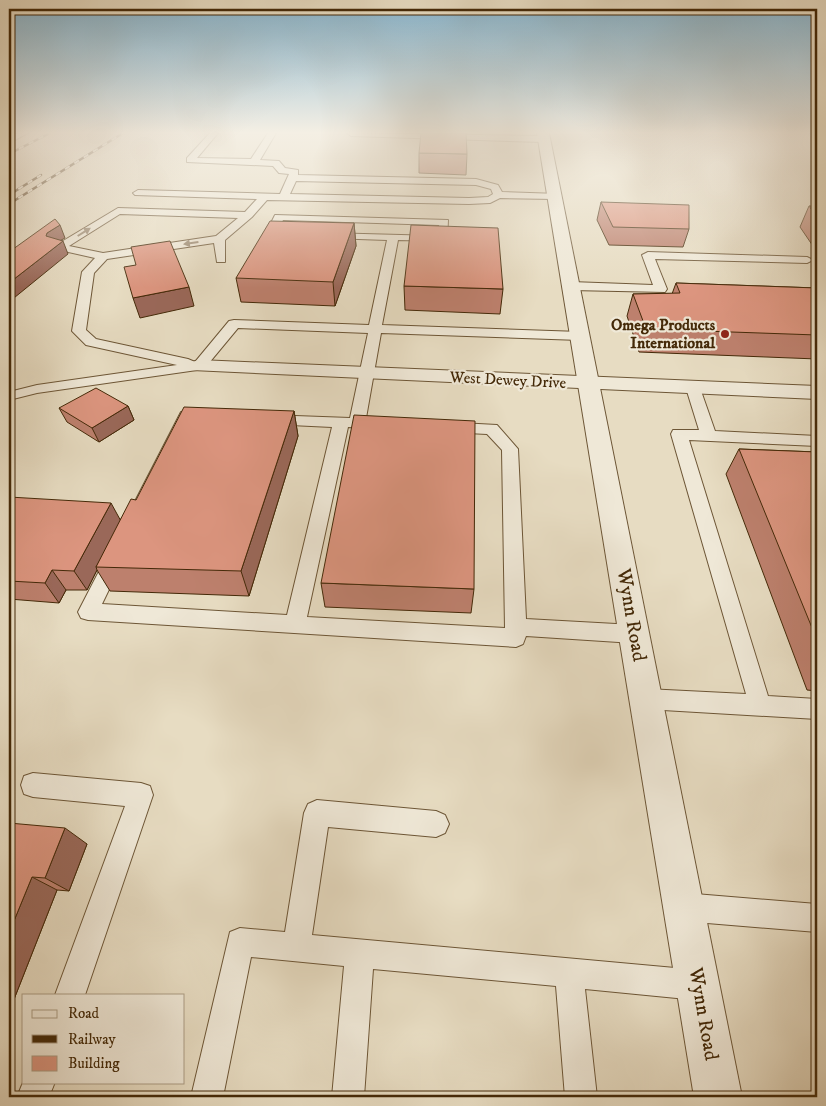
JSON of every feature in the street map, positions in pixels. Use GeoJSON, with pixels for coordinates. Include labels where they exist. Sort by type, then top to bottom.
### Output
{"type":"FeatureCollection","features":[{"type":"Feature","properties":{"kind":"street","name":"Wynn Road"},"geometry":{"type":"LineString","coordinates":[[553,185],[718,1097]]}},
{"type":"Feature","properties":{"kind":"street","name":"West Dewey Drive"},"geometry":{"type":"LineString","coordinates":[[199,366],[817,393]]}},
{"type":"Feature","properties":{"kind":"lane"},"geometry":{"type":"LineString","coordinates":[[284,197],[289,185]]}},
{"type":"Feature","properties":{"kind":"lane"},"geometry":{"type":"LineString","coordinates":[[486,185],[496,187],[498,195]]}},
{"type":"Feature","properties":{"kind":"lane"},"geometry":{"type":"LineString","coordinates":[[138,193],[469,201],[490,200],[498,195],[555,196]]}},
{"type":"Feature","properties":{"kind":"lane"},"geometry":{"type":"LineString","coordinates":[[248,215],[118,211],[59,247],[102,256],[219,239],[248,215],[264,197]]}},
{"type":"Feature","properties":{"kind":"lane"},"geometry":{"type":"LineString","coordinates":[[299,234],[271,233],[279,217],[444,222],[443,239],[318,235]]}},
{"type":"Feature","properties":{"kind":"lane"},"geometry":{"type":"LineString","coordinates":[[295,624],[349,422],[366,373],[393,237]]}},
{"type":"Feature","properties":{"kind":"lane"},"geometry":{"type":"LineString","coordinates":[[219,239],[221,260]]}},
{"type":"Feature","properties":{"kind":"lane"},"geometry":{"type":"LineString","coordinates":[[571,286],[661,289],[648,255],[807,260]]}},
{"type":"Feature","properties":{"kind":"lane"},"geometry":{"type":"LineString","coordinates":[[102,256],[88,272],[80,331],[91,342],[199,366]]}},
{"type":"Feature","properties":{"kind":"lane"},"geometry":{"type":"LineString","coordinates":[[9,396],[37,388],[199,366],[234,324],[580,336]]}},
{"type":"Feature","properties":{"kind":"lane"},"geometry":{"type":"LineString","coordinates":[[692,388],[709,436]]}},
{"type":"Feature","properties":{"kind":"lane"},"geometry":{"type":"LineString","coordinates":[[186,415],[491,429],[510,449],[516,638],[295,624],[88,612],[186,415]]}},
{"type":"Feature","properties":{"kind":"lane"},"geometry":{"type":"LineString","coordinates":[[760,705],[679,434],[817,441]]}},
{"type":"Feature","properties":{"kind":"lane"},"geometry":{"type":"LineString","coordinates":[[516,627],[634,634]]}},
{"type":"Feature","properties":{"kind":"lane"},"geometry":{"type":"LineString","coordinates":[[646,699],[817,709]]}},
{"type":"Feature","properties":{"kind":"lane"},"geometry":{"type":"LineString","coordinates":[[33,786],[141,796],[70,994]]}},
{"type":"Feature","properties":{"kind":"lane"},"geometry":{"type":"LineString","coordinates":[[296,948],[317,813],[436,824]]}},
{"type":"Feature","properties":{"kind":"lane"},"geometry":{"type":"LineString","coordinates":[[683,907],[817,918]]}},
{"type":"Feature","properties":{"kind":"lane"},"geometry":{"type":"LineString","coordinates":[[207,1097],[240,942],[697,985]]}},
{"type":"Feature","properties":{"kind":"lane"},"geometry":{"type":"LineString","coordinates":[[348,1097],[360,953]]}},
{"type":"Feature","properties":{"kind":"lane"},"geometry":{"type":"LineString","coordinates":[[569,972],[581,1097]]}},
{"type":"Feature","properties":{"kind":"lane"},"geometry":{"type":"LineString","coordinates":[[34,1097],[38,1084]]}},
{"type":"Feature","properties":{"kind":"building"},"geometry":{"type":"Polygon","coordinates":[[[601,202],[689,205],[689,229],[613,227],[601,202]]]}},
{"type":"Feature","properties":{"kind":"building"},"geometry":{"type":"Polygon","coordinates":[[[809,206],[817,207],[817,217],[809,206]]]}},
{"type":"Feature","properties":{"kind":"building"},"geometry":{"type":"Polygon","coordinates":[[[55,219],[60,225],[47,233],[46,236],[63,241],[9,283],[9,252],[55,219]]]}},
{"type":"Feature","properties":{"kind":"building"},"geometry":{"type":"Polygon","coordinates":[[[270,221],[354,223],[333,282],[236,278],[270,221]]]}},
{"type":"Feature","properties":{"kind":"building"},"geometry":{"type":"Polygon","coordinates":[[[411,225],[498,228],[503,289],[404,286],[411,225]]]}},
{"type":"Feature","properties":{"kind":"building"},"geometry":{"type":"Polygon","coordinates":[[[170,241],[189,287],[133,298],[124,267],[136,265],[131,247],[170,241]]]}},
{"type":"Feature","properties":{"kind":"building"},"geometry":{"type":"Polygon","coordinates":[[[676,283],[817,288],[817,335],[646,329],[633,294],[680,293],[676,283]]]}},
{"type":"Feature","properties":{"kind":"building"},"geometry":{"type":"Polygon","coordinates":[[[96,388],[128,406],[92,428],[59,408],[96,388]]]}},
{"type":"Feature","properties":{"kind":"building"},"geometry":{"type":"Polygon","coordinates":[[[184,407],[294,411],[241,571],[96,567],[131,499],[136,500],[184,407]]]}},
{"type":"Feature","properties":{"kind":"building"},"geometry":{"type":"Polygon","coordinates":[[[354,415],[475,421],[474,589],[321,583],[354,415]]]}},
{"type":"Feature","properties":{"kind":"building"},"geometry":{"type":"Polygon","coordinates":[[[739,449],[817,452],[817,640],[739,449]]]}},
{"type":"Feature","properties":{"kind":"building"},"geometry":{"type":"Polygon","coordinates":[[[9,497],[111,503],[74,571],[52,570],[45,583],[9,581],[9,497]]]}},
{"type":"Feature","properties":{"kind":"building"},"geometry":{"type":"Polygon","coordinates":[[[9,823],[65,828],[45,878],[32,877],[9,933],[9,823]]]}},
{"type":"Feature","properties":{"kind":"railway"},"geometry":{"type":"LineString","coordinates":[[9,195],[26,185]]}},
{"type":"Feature","properties":{"kind":"railway"},"geometry":{"type":"LineString","coordinates":[[9,204],[40,185]]}},
{"type":"Feature","properties":{"kind":"place","name":"Omega Products International"},"geometry":{"type":"Point","coordinates":[725,334]}}]}
